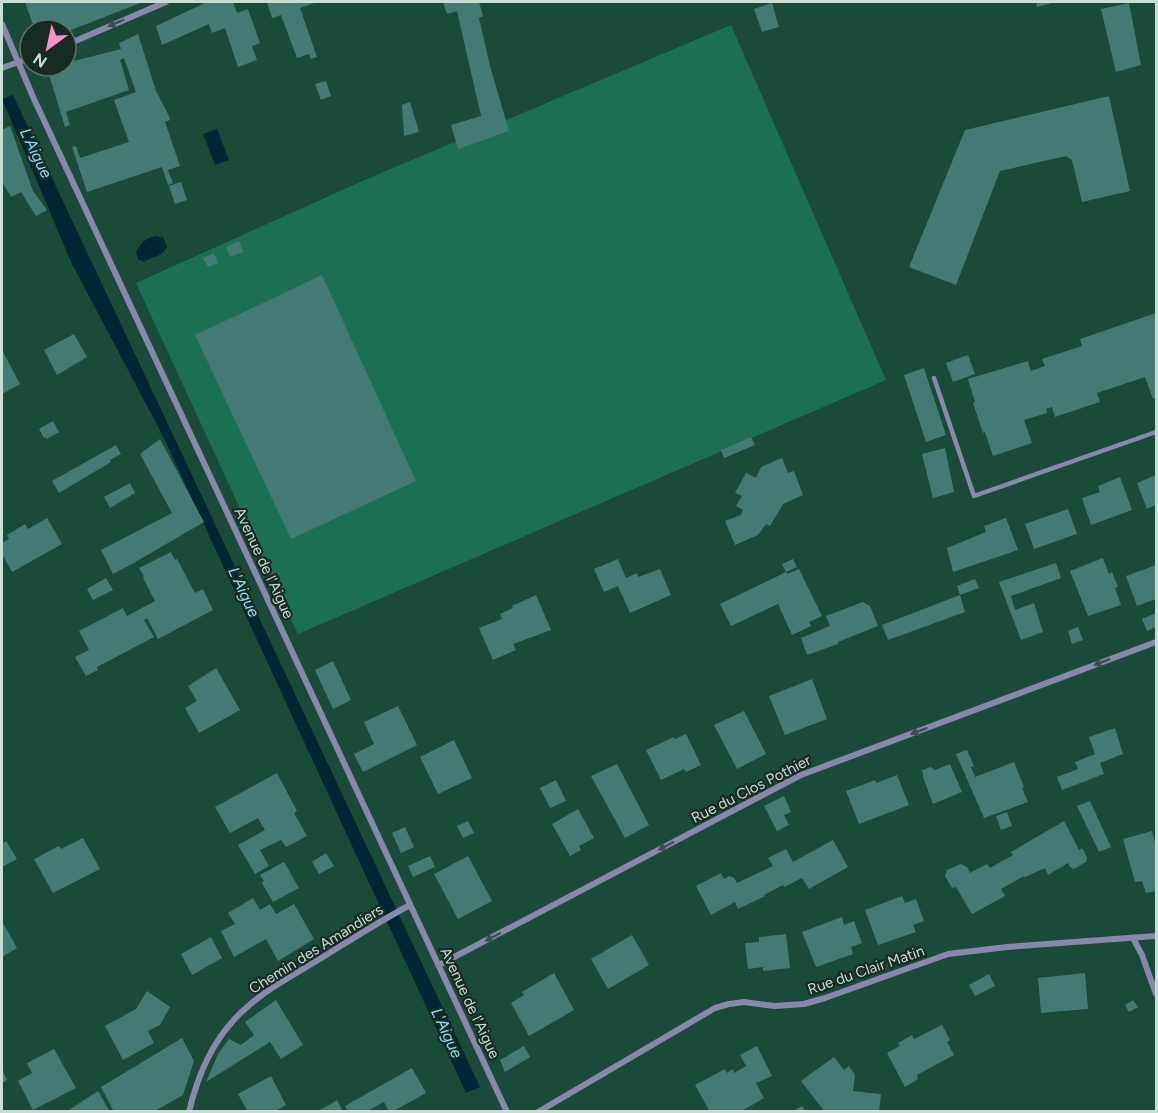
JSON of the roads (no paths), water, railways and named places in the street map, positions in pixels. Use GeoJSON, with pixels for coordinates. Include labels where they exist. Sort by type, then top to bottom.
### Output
{"type":"FeatureCollection","features":[{"type":"Feature","properties":{"kind":"street"},"geometry":{"type":"LineString","coordinates":[[78,40],[166,2]]}},
{"type":"Feature","properties":{"kind":"street","name":"Avenue de l'Aigue"},"geometry":{"type":"LineString","coordinates":[[2,24],[18,61]]}},
{"type":"Feature","properties":{"kind":"street"},"geometry":{"type":"LineString","coordinates":[[2,68],[18,61]]}},
{"type":"Feature","properties":{"kind":"street","name":"Avenue de l'Aigue"},"geometry":{"type":"LineString","coordinates":[[25,78],[507,1112]]}},
{"type":"Feature","properties":{"kind":"street","name":"Rue du Clos Pothier"},"geometry":{"type":"LineString","coordinates":[[439,965],[801,776],[1156,642]]}},
{"type":"Feature","properties":{"kind":"street","name":"Chemin des Amandiers"},"geometry":{"type":"LineString","coordinates":[[189,1112],[207,1058],[227,1027],[246,1008],[265,993],[410,905]]}},
{"type":"Feature","properties":{"kind":"street","name":"Rue du Clair Matin"},"geometry":{"type":"LineString","coordinates":[[538,1112],[715,1008],[729,1004],[744,1002],[774,1006],[804,1004],[948,954],[1018,946],[1156,936]]}},
{"type":"Feature","properties":{"kind":"street"},"geometry":{"type":"LineString","coordinates":[[1133,938],[1142,955],[1156,994]]}},
{"type":"Feature","properties":{"kind":"lane"},"geometry":{"type":"LineString","coordinates":[[934,378],[975,496],[1156,432]]}},
{"type":"Feature","properties":{"kind":"water","name":"L'Aigue"},"geometry":{"type":"Polygon","coordinates":[[[13,95],[480,1087],[466,1093],[164,438],[72,264],[2,99],[13,95]]]}},
{"type":"Feature","properties":{"kind":"water"},"geometry":{"type":"Polygon","coordinates":[[[217,129],[229,160],[215,165],[203,134],[217,129]]]}},
{"type":"Feature","properties":{"kind":"water"},"geometry":{"type":"Polygon","coordinates":[[[156,236],[163,237],[167,247],[164,251],[144,262],[138,259],[136,252],[140,246],[146,240],[156,236]]]}}]}
